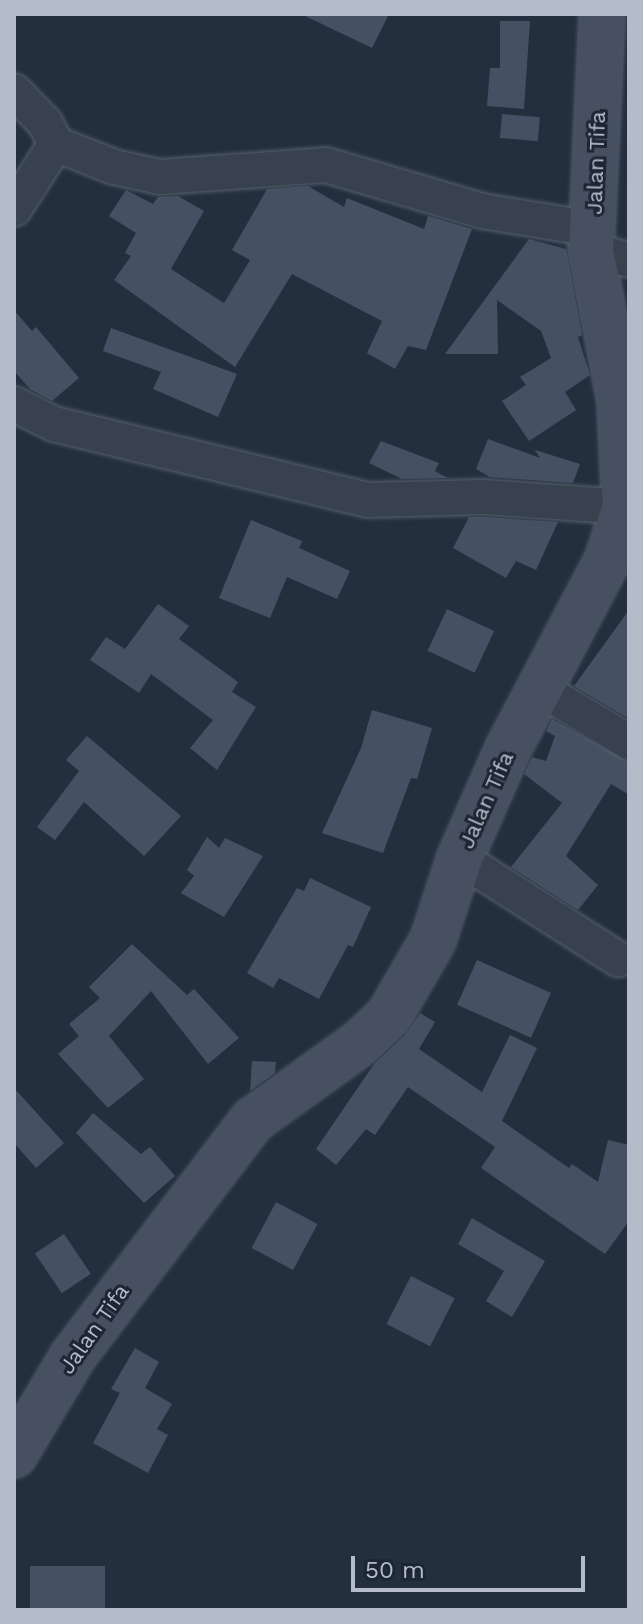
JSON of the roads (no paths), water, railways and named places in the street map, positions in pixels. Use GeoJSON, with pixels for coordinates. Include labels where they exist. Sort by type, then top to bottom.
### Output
{"type":"FeatureCollection","features":[{"type":"Feature","properties":{"kind":"street","name":"Jalan Tifa"},"geometry":{"type":"LineString","coordinates":[[14,1455],[73,1356],[218,1161],[278,1099],[360,1043],[389,1016],[433,940],[460,858],[539,688],[607,561],[625,507],[620,400],[604,247],[602,14]]}},
{"type":"Feature","properties":{"kind":"street"},"geometry":{"type":"LineString","coordinates":[[14,91],[45,123],[56,144],[114,167],[160,177],[326,165],[604,247]]}},
{"type":"Feature","properties":{"kind":"street"},"geometry":{"type":"LineString","coordinates":[[14,209],[56,144]]}},
{"type":"Feature","properties":{"kind":"street"},"geometry":{"type":"LineString","coordinates":[[14,404],[54,424],[368,500],[483,497],[625,507]]}},
{"type":"Feature","properties":{"kind":"street"},"geometry":{"type":"LineString","coordinates":[[539,688],[629,742]]}},
{"type":"Feature","properties":{"kind":"street"},"geometry":{"type":"LineString","coordinates":[[460,858],[618,959]]}}]}
